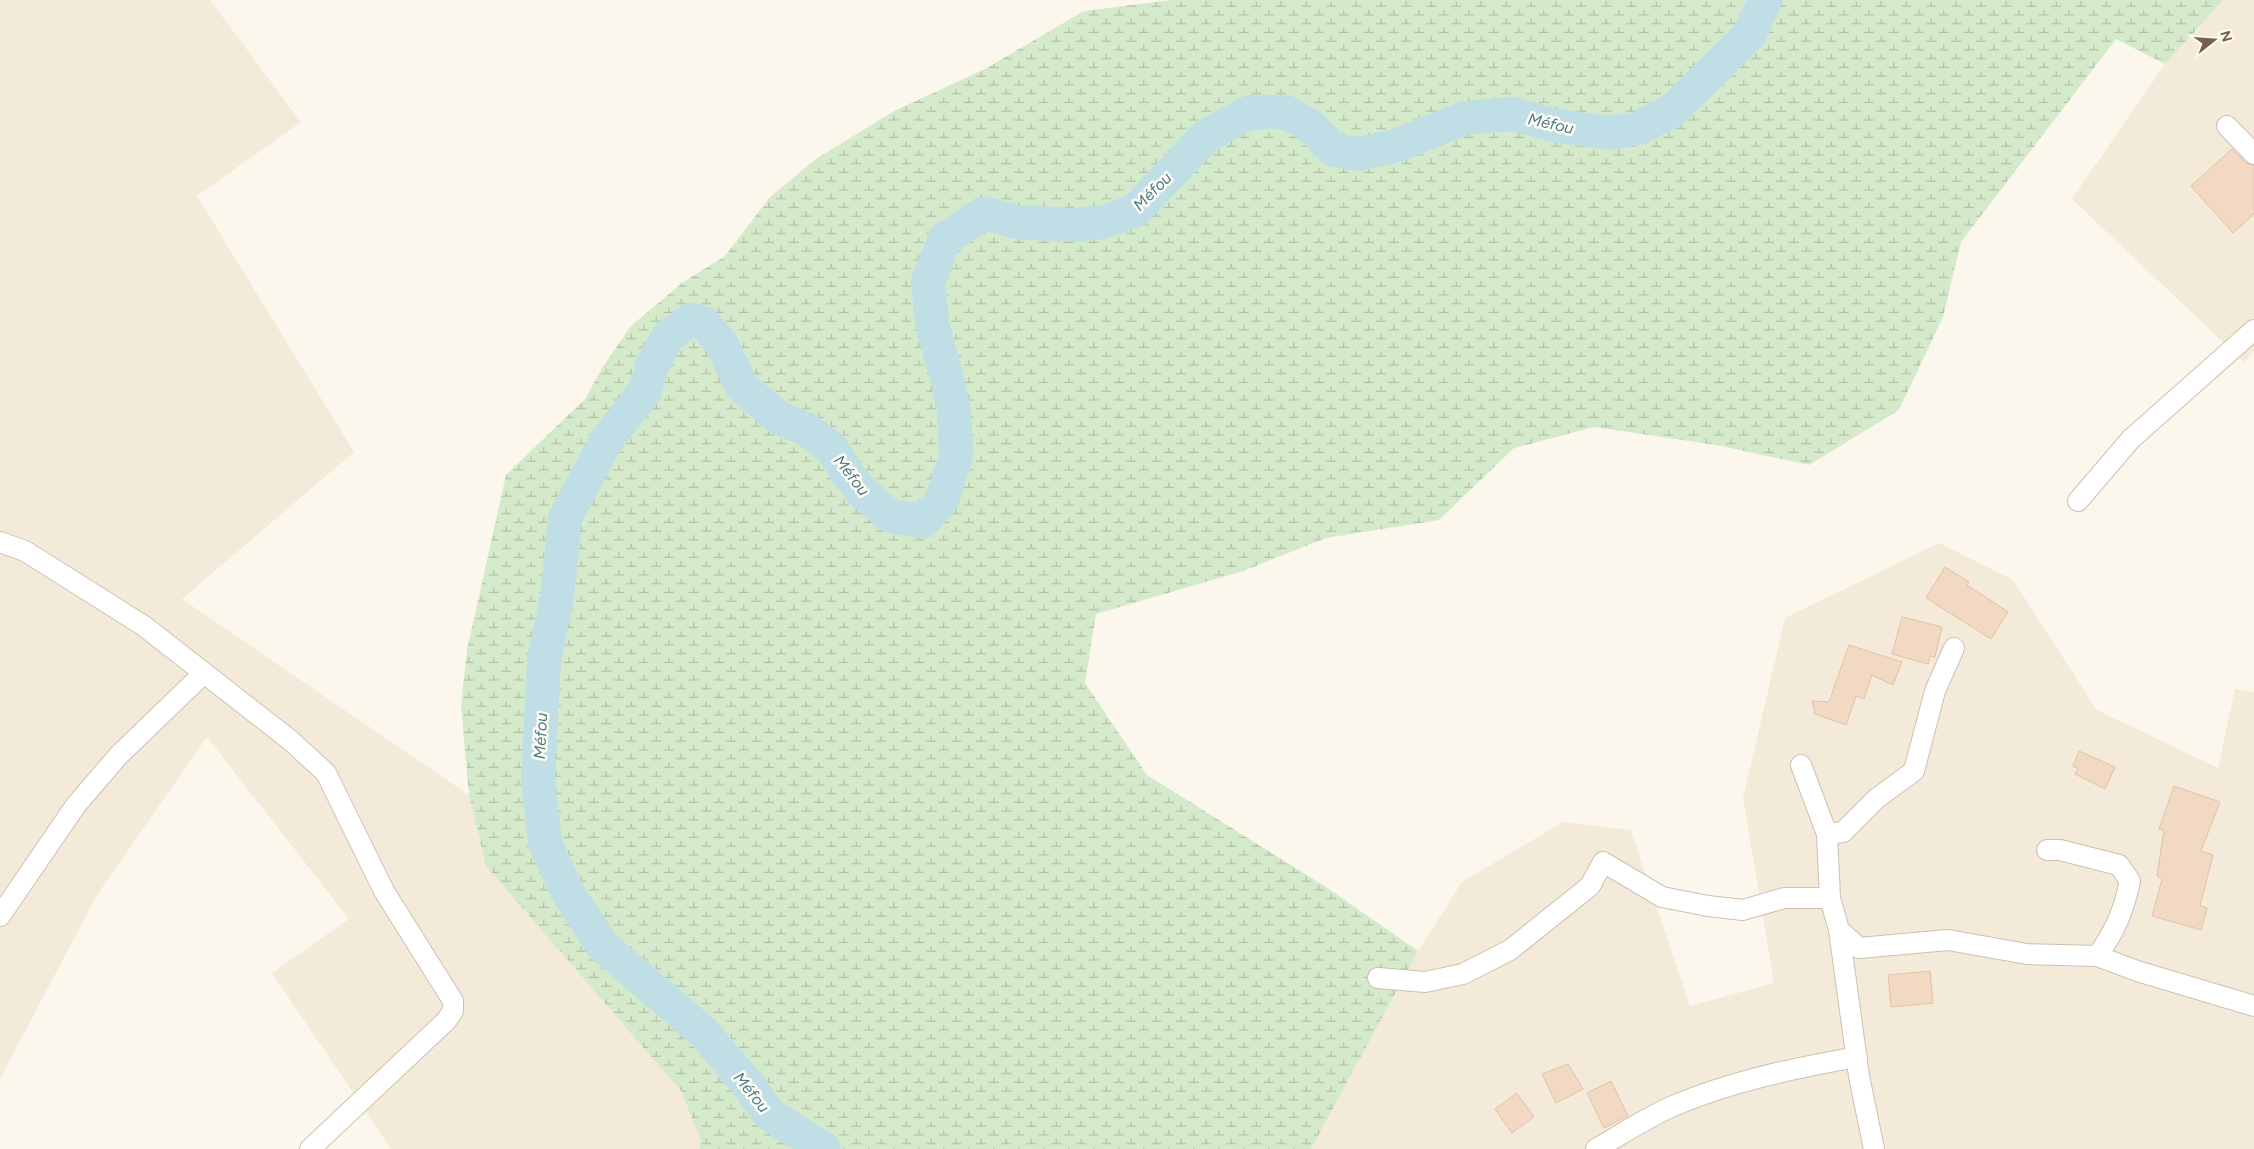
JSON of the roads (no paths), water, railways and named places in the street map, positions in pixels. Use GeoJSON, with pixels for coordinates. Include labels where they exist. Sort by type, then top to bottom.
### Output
{"type":"FeatureCollection","features":[{"type":"Feature","properties":{"kind":"street"},"geometry":{"type":"LineString","coordinates":[[2227,126],[2254,154]]}},
{"type":"Feature","properties":{"kind":"street"},"geometry":{"type":"LineString","coordinates":[[2078,501],[2131,439],[2254,330]]}},
{"type":"Feature","properties":{"kind":"street"},"geometry":{"type":"LineString","coordinates":[[0,542],[25,551],[144,626],[290,740],[326,773],[384,891],[453,1000],[453,1011],[446,1021],[310,1149]]}},
{"type":"Feature","properties":{"kind":"street"},"geometry":{"type":"LineString","coordinates":[[1828,834],[1843,832],[1876,799],[1914,771],[1935,691],[1954,648]]}},
{"type":"Feature","properties":{"kind":"street"},"geometry":{"type":"LineString","coordinates":[[0,916],[76,805],[119,755],[204,673]]}},
{"type":"Feature","properties":{"kind":"street"},"geometry":{"type":"LineString","coordinates":[[1801,765],[1828,834],[1830,898],[1839,930],[1865,1110],[1874,1149]]}},
{"type":"Feature","properties":{"kind":"street"},"geometry":{"type":"LineString","coordinates":[[2047,850],[2060,850],[2119,865],[2130,881],[2124,909],[2111,937],[2097,956]]}},
{"type":"Feature","properties":{"kind":"street"},"geometry":{"type":"LineString","coordinates":[[1378,978],[1425,982],[1463,974],[1510,950],[1590,886],[1603,862],[1662,897],[1708,906],[1743,910],[1784,898],[1830,898]]}},
{"type":"Feature","properties":{"kind":"street"},"geometry":{"type":"LineString","coordinates":[[1839,930],[1859,948],[1948,940],[2027,954],[2097,956],[2137,971],[2254,1006]]}},
{"type":"Feature","properties":{"kind":"street"},"geometry":{"type":"LineString","coordinates":[[1596,1149],[1646,1119],[1700,1095],[1790,1069],[1857,1057]]}},
{"type":"Feature","properties":{"kind":"waterway","name":"Méfou"},"geometry":{"type":"LineString","coordinates":[[824,1149],[769,1114],[750,1087],[704,1033],[602,945],[568,893],[545,843],[538,779],[544,660],[557,597],[565,518],[606,441],[645,391],[653,363],[668,336],[691,320],[704,323],[721,343],[742,387],[779,418],[806,429],[832,449],[847,473],[863,493],[890,516],[924,521],[942,500],[956,456],[954,411],[932,324],[928,281],[945,239],[984,213],[1017,222],[1076,225],[1103,222],[1135,211],[1206,136],[1250,112],[1286,112],[1310,126],[1334,150],[1359,154],[1398,145],[1465,118],[1513,114],[1557,126],[1610,133],[1639,128],[1673,110],[1750,34],[1765,0]]}}]}
